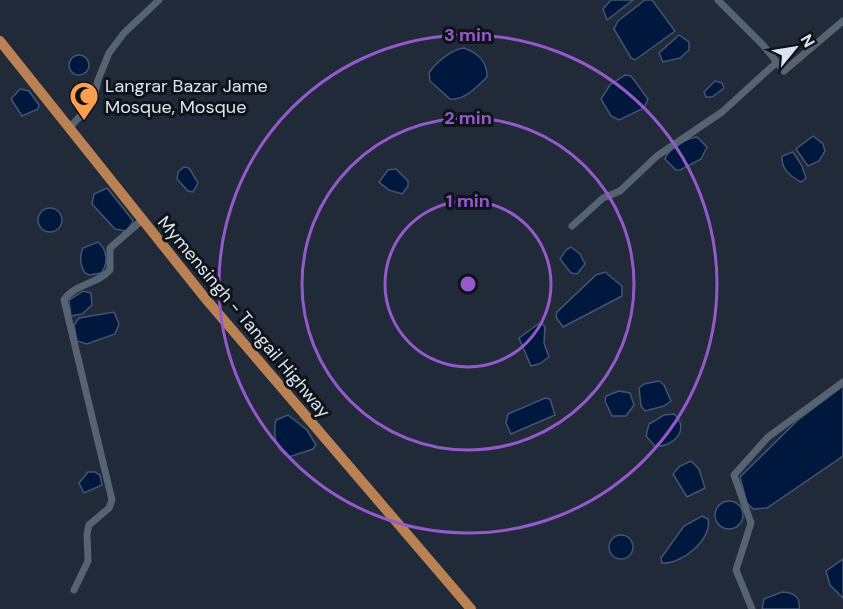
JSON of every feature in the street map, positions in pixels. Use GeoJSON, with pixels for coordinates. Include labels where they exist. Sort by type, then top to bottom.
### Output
{"type":"FeatureCollection","features":[{"type":"Feature","properties":{"kind":"highway","name":"Mymensingh - Tangail Highway"},"geometry":{"type":"LineString","coordinates":[[0,40],[141,221],[471,609]]}},
{"type":"Feature","properties":{"kind":"street"},"geometry":{"type":"LineString","coordinates":[[69,128],[93,104],[98,80],[109,53],[124,33],[159,0]]}},
{"type":"Feature","properties":{"kind":"street"},"geometry":{"type":"LineString","coordinates":[[718,0],[763,45],[784,71],[843,21]]}},
{"type":"Feature","properties":{"kind":"street"},"geometry":{"type":"LineString","coordinates":[[572,226],[603,198],[620,191],[657,156],[722,112],[777,62]]}},
{"type":"Feature","properties":{"kind":"street"},"geometry":{"type":"LineString","coordinates":[[74,590],[88,561],[89,525],[109,508],[112,500],[64,300],[74,290],[105,276],[110,270],[110,248],[141,221]]}},
{"type":"Feature","properties":{"kind":"street"},"geometry":{"type":"LineString","coordinates":[[753,609],[736,570],[751,523],[734,475],[768,437],[843,382]]}},
{"type":"Feature","properties":{"kind":"water"},"geometry":{"type":"Polygon","coordinates":[[[611,0],[633,0],[607,20],[603,9],[611,0]]]}},
{"type":"Feature","properties":{"kind":"water"},"geometry":{"type":"Polygon","coordinates":[[[645,0],[652,0],[675,31],[635,60],[631,58],[614,29],[618,21],[645,0]]]}},
{"type":"Feature","properties":{"kind":"water"},"geometry":{"type":"Polygon","coordinates":[[[679,35],[689,42],[689,50],[680,58],[663,62],[659,53],[679,35]]]}},
{"type":"Feature","properties":{"kind":"water"},"geometry":{"type":"Polygon","coordinates":[[[464,48],[481,58],[487,77],[460,98],[450,99],[430,81],[429,73],[444,57],[464,48]]]}},
{"type":"Feature","properties":{"kind":"water"},"geometry":{"type":"Polygon","coordinates":[[[79,55],[86,58],[89,65],[86,72],[79,75],[72,72],[69,65],[72,58],[79,55]]]}},
{"type":"Feature","properties":{"kind":"water"},"geometry":{"type":"Polygon","coordinates":[[[625,75],[631,76],[648,99],[644,108],[619,120],[611,116],[601,99],[610,85],[625,75]]]}},
{"type":"Feature","properties":{"kind":"water"},"geometry":{"type":"Polygon","coordinates":[[[715,81],[722,83],[724,88],[712,97],[706,97],[704,92],[715,81]]]}},
{"type":"Feature","properties":{"kind":"water"},"geometry":{"type":"Polygon","coordinates":[[[81,87],[90,94],[91,99],[86,105],[73,97],[72,90],[81,87]]]}},
{"type":"Feature","properties":{"kind":"water"},"geometry":{"type":"Polygon","coordinates":[[[20,89],[29,91],[39,105],[38,109],[22,116],[11,99],[20,89]]]}},
{"type":"Feature","properties":{"kind":"water"},"geometry":{"type":"Polygon","coordinates":[[[813,136],[823,144],[825,151],[819,161],[808,166],[796,149],[813,136]]]}},
{"type":"Feature","properties":{"kind":"water"},"geometry":{"type":"Polygon","coordinates":[[[697,137],[707,147],[701,159],[676,170],[665,159],[667,155],[688,139],[697,137]]]}},
{"type":"Feature","properties":{"kind":"water"},"geometry":{"type":"Polygon","coordinates":[[[793,152],[806,178],[801,182],[790,175],[783,165],[782,156],[793,152]]]}},
{"type":"Feature","properties":{"kind":"water"},"geometry":{"type":"Polygon","coordinates":[[[184,167],[189,168],[198,183],[193,192],[188,191],[177,179],[178,172],[184,167]]]}},
{"type":"Feature","properties":{"kind":"water"},"geometry":{"type":"Polygon","coordinates":[[[396,169],[408,181],[408,186],[402,194],[389,190],[379,182],[388,170],[396,169]]]}},
{"type":"Feature","properties":{"kind":"water"},"geometry":{"type":"Polygon","coordinates":[[[107,188],[133,222],[126,231],[115,229],[92,204],[94,194],[107,188]]]}},
{"type":"Feature","properties":{"kind":"water"},"geometry":{"type":"Polygon","coordinates":[[[50,208],[59,211],[62,220],[59,229],[50,232],[41,229],[38,220],[41,211],[50,208]]]}},
{"type":"Feature","properties":{"kind":"water"},"geometry":{"type":"Polygon","coordinates":[[[98,242],[105,253],[104,269],[101,273],[89,275],[82,267],[82,251],[83,248],[98,242]]]}},
{"type":"Feature","properties":{"kind":"water"},"geometry":{"type":"Polygon","coordinates":[[[571,247],[580,254],[585,264],[577,274],[571,273],[560,259],[571,247]]]}},
{"type":"Feature","properties":{"kind":"water"},"geometry":{"type":"Polygon","coordinates":[[[605,272],[622,286],[622,296],[563,327],[556,317],[557,312],[596,275],[605,272]]]}},
{"type":"Feature","properties":{"kind":"water"},"geometry":{"type":"Polygon","coordinates":[[[83,291],[91,293],[92,305],[82,314],[71,316],[69,300],[83,291]]]}},
{"type":"Feature","properties":{"kind":"water"},"geometry":{"type":"Polygon","coordinates":[[[114,312],[119,324],[115,334],[87,344],[77,341],[74,325],[79,318],[114,312]]]}},
{"type":"Feature","properties":{"kind":"water"},"geometry":{"type":"Polygon","coordinates":[[[541,322],[545,327],[544,343],[549,357],[531,366],[519,338],[541,322]]]}},
{"type":"Feature","properties":{"kind":"water"},"geometry":{"type":"Polygon","coordinates":[[[659,381],[664,385],[671,401],[664,406],[645,411],[641,406],[639,388],[644,384],[659,381]]]}},
{"type":"Feature","properties":{"kind":"water"},"geometry":{"type":"Polygon","coordinates":[[[843,386],[843,456],[767,508],[753,509],[747,503],[740,477],[798,420],[843,386]]]}},
{"type":"Feature","properties":{"kind":"water"},"geometry":{"type":"Polygon","coordinates":[[[619,391],[630,393],[634,405],[626,416],[612,416],[605,401],[606,396],[619,391]]]}},
{"type":"Feature","properties":{"kind":"water"},"geometry":{"type":"Polygon","coordinates":[[[545,398],[550,399],[555,415],[511,434],[506,423],[508,414],[545,398]]]}},
{"type":"Feature","properties":{"kind":"water"},"geometry":{"type":"Polygon","coordinates":[[[674,414],[681,426],[678,436],[668,444],[655,446],[646,436],[649,424],[664,415],[674,414]]]}},
{"type":"Feature","properties":{"kind":"water"},"geometry":{"type":"Polygon","coordinates":[[[288,415],[307,430],[316,445],[313,449],[289,457],[281,451],[275,436],[276,420],[288,415]]]}},
{"type":"Feature","properties":{"kind":"water"},"geometry":{"type":"Polygon","coordinates":[[[691,461],[699,469],[705,488],[687,497],[673,474],[680,466],[691,461]]]}},
{"type":"Feature","properties":{"kind":"water"},"geometry":{"type":"Polygon","coordinates":[[[88,472],[100,475],[102,485],[84,493],[79,483],[88,472]]]}},
{"type":"Feature","properties":{"kind":"water"},"geometry":{"type":"Polygon","coordinates":[[[729,501],[739,505],[743,515],[739,525],[729,529],[719,525],[715,515],[719,505],[729,501]]]}},
{"type":"Feature","properties":{"kind":"water"},"geometry":{"type":"Polygon","coordinates":[[[702,516],[708,519],[708,527],[701,542],[678,560],[662,563],[661,558],[684,526],[702,516]]]}},
{"type":"Feature","properties":{"kind":"water"},"geometry":{"type":"Polygon","coordinates":[[[621,535],[629,539],[633,547],[629,555],[621,559],[613,555],[609,547],[613,539],[621,535]]]}},
{"type":"Feature","properties":{"kind":"water"},"geometry":{"type":"Polygon","coordinates":[[[843,559],[843,598],[830,585],[826,571],[843,559]]]}},
{"type":"Feature","properties":{"kind":"water"},"geometry":{"type":"Polygon","coordinates":[[[782,592],[795,596],[799,601],[799,609],[762,609],[764,599],[782,592]]]}},
{"type":"Feature","properties":{"kind":"place","name":"Langrar Bazar Jame Mosque, Mosque"},"geometry":{"type":"Point","coordinates":[84,122]}}]}
